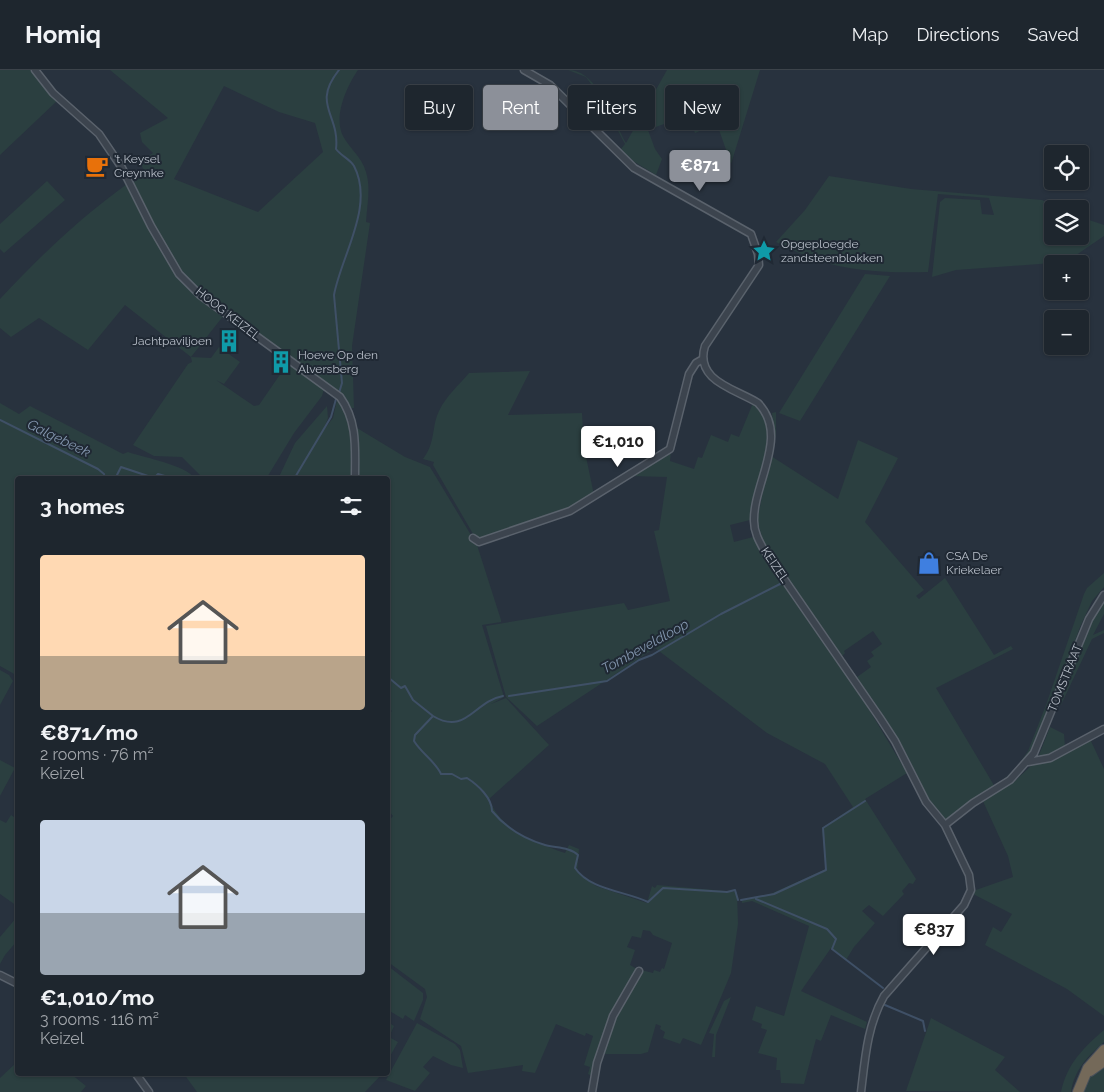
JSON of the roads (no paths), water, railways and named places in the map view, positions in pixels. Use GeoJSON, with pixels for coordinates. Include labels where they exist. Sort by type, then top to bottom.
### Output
{"type":"FeatureCollection","features":[{"type":"Feature","properties":{"kind":"highway"},"geometry":{"type":"LineString","coordinates":[[1078,1092],[1093,1060],[1104,1050]]}},
{"type":"Feature","properties":{"kind":"highway"},"geometry":{"type":"LineString","coordinates":[[1084,1076],[1104,1061]]}},
{"type":"Feature","properties":{"kind":"street","name":"HOOG KEIZEL"},"geometry":{"type":"LineString","coordinates":[[35,70],[53,93],[99,134],[122,168],[151,226],[180,274],[200,294],[340,396],[347,406],[354,423],[355,476]]}},
{"type":"Feature","properties":{"kind":"street"},"geometry":{"type":"LineString","coordinates":[[472,538],[479,542],[570,511],[670,448],[689,374],[696,363],[703,359],[705,346],[759,265],[758,254],[751,234],[634,168],[550,85],[524,70]]}},
{"type":"Feature","properties":{"kind":"street","name":"KEIZEL"},"geometry":{"type":"LineString","coordinates":[[703,359],[707,372],[713,379],[758,403],[768,418],[772,436],[755,510],[756,534],[764,550],[895,741],[929,807],[945,825]]}},
{"type":"Feature","properties":{"kind":"street","name":"TOMSTRAAT"},"geometry":{"type":"LineString","coordinates":[[945,825],[973,803],[1010,780],[1034,754],[1088,620],[1104,595]]}},
{"type":"Feature","properties":{"kind":"street"},"geometry":{"type":"LineString","coordinates":[[1028,762],[1050,758],[1104,730]]}},
{"type":"Feature","properties":{"kind":"street"},"geometry":{"type":"LineString","coordinates":[[861,1092],[869,1033],[878,1006],[884,996],[959,913],[971,890],[966,867],[945,825]]}},
{"type":"Feature","properties":{"kind":"street"},"geometry":{"type":"LineString","coordinates":[[592,1092],[598,1063],[613,1016],[639,971]]}},
{"type":"Feature","properties":{"kind":"street"},"geometry":{"type":"LineString","coordinates":[[0,975],[15,982]]}},
{"type":"Feature","properties":{"kind":"street"},"geometry":{"type":"LineString","coordinates":[[141,1076],[149,1092]]}},
{"type":"Feature","properties":{"kind":"waterway"},"geometry":{"type":"LineString","coordinates":[[339,70],[327,92],[328,110],[334,127],[336,149],[354,166],[359,181],[361,198],[359,214],[334,295],[342,383],[339,393]]}},
{"type":"Feature","properties":{"kind":"waterway"},"geometry":{"type":"LineString","coordinates":[[296,476],[331,417],[336,399]]}},
{"type":"Feature","properties":{"kind":"waterway","name":"Galgebeek"},"geometry":{"type":"LineString","coordinates":[[0,420],[98,469],[104,476]]}},
{"type":"Feature","properties":{"kind":"waterway","name":"Galgebeek"},"geometry":{"type":"LineString","coordinates":[[116,476],[121,467],[148,476]]}},
{"type":"Feature","properties":{"kind":"waterway","name":"Galgebeek"},"geometry":{"type":"LineString","coordinates":[[156,476],[158,474],[165,476]]}},
{"type":"Feature","properties":{"kind":"waterway","name":"Tombeveldloop"},"geometry":{"type":"LineString","coordinates":[[509,696],[607,681],[639,660],[652,655],[721,614],[782,583]]}},
{"type":"Feature","properties":{"kind":"waterway","name":"Galgebeek"},"geometry":{"type":"LineString","coordinates":[[390,679],[401,688],[405,686],[413,700],[433,716],[415,735],[414,741],[441,774],[452,774],[461,779],[467,778],[476,784],[490,801],[492,811],[503,823],[516,832],[537,843],[575,852],[578,855],[575,868],[590,881],[599,886],[648,902],[663,888],[727,892],[735,890],[738,900]]}},
{"type":"Feature","properties":{"kind":"waterway","name":"Tombeveldloop"},"geometry":{"type":"LineString","coordinates":[[433,716],[444,721],[454,722],[462,720],[484,704],[503,696]]}},
{"type":"Feature","properties":{"kind":"waterway","name":"Galgebeek"},"geometry":{"type":"LineString","coordinates":[[741,900],[774,894],[826,870],[823,828],[865,801]]}},
{"type":"Feature","properties":{"kind":"waterway"},"geometry":{"type":"LineString","coordinates":[[756,899],[827,929],[836,939],[832,949],[883,988]]}},
{"type":"Feature","properties":{"kind":"waterway"},"geometry":{"type":"LineString","coordinates":[[885,1005],[923,1021],[925,1031]]}},
{"type":"Feature","properties":{"kind":"place","name":"'t Keysel Creymke"},"geometry":{"type":"Point","coordinates":[97,166]}},
{"type":"Feature","properties":{"kind":"place","name":"Opgeploegde zandsteenblokken"},"geometry":{"type":"Point","coordinates":[764,251]}},
{"type":"Feature","properties":{"kind":"place","name":"Jachtpaviljoen"},"geometry":{"type":"Point","coordinates":[229,341]}},
{"type":"Feature","properties":{"kind":"place","name":"Hoeve Op den Alversberg"},"geometry":{"type":"Point","coordinates":[281,362]}},
{"type":"Feature","properties":{"kind":"place","name":"CSA De Kriekelaer"},"geometry":{"type":"Point","coordinates":[929,563]}}]}
